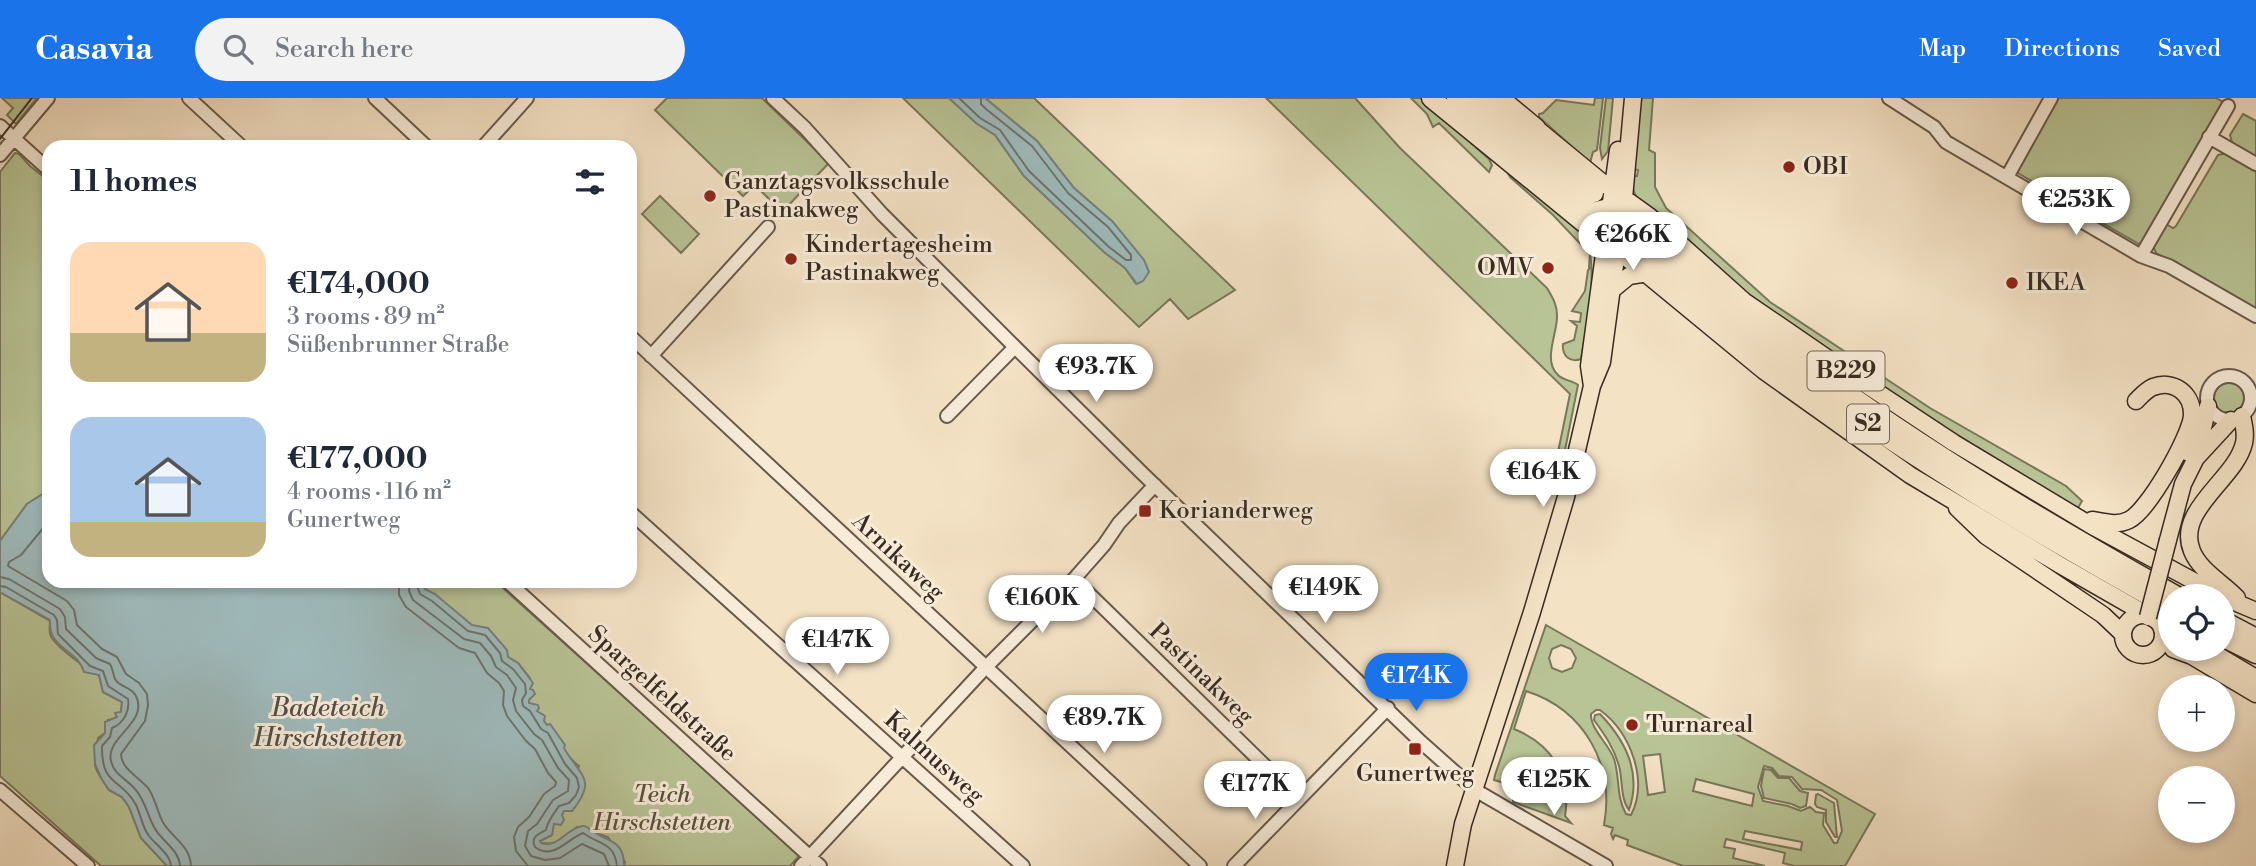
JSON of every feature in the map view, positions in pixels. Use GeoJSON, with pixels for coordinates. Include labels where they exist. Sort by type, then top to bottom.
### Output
{"type":"FeatureCollection","features":[{"type":"Feature","properties":{"kind":"highway"},"geometry":{"type":"LineString","coordinates":[[1431,98],[1567,210],[1624,240]]}},
{"type":"Feature","properties":{"kind":"highway"},"geometry":{"type":"LineString","coordinates":[[1456,98],[1590,199],[1479,98]]}},
{"type":"Feature","properties":{"kind":"highway"},"geometry":{"type":"LineString","coordinates":[[1500,98],[1536,128]]}},
{"type":"Feature","properties":{"kind":"highway"},"geometry":{"type":"LineString","coordinates":[[1567,210],[1590,213],[1616,199]]}},
{"type":"Feature","properties":{"kind":"highway","name":"S2"},"geometry":{"type":"LineString","coordinates":[[1624,240],[1770,337],[1866,406],[2000,492],[2158,585]]}},
{"type":"Feature","properties":{"kind":"highway","name":"S2"},"geometry":{"type":"LineString","coordinates":[[1624,240],[1764,350],[1856,416],[2012,518],[2158,601]]}},
{"type":"Feature","properties":{"kind":"highway"},"geometry":{"type":"LineString","coordinates":[[2235,627],[2256,638]]}},
{"type":"Feature","properties":{"kind":"highway"},"geometry":{"type":"LineString","coordinates":[[2235,644],[2256,654]]}},
{"type":"Feature","properties":{"kind":"main road"},"geometry":{"type":"LineString","coordinates":[[1455,866],[1464,824],[1566,497],[1592,386],[1602,362],[1612,290],[1624,240],[1616,199],[1622,98]]}},
{"type":"Feature","properties":{"kind":"main road"},"geometry":{"type":"LineString","coordinates":[[1616,199],[1633,98]]}},
{"type":"Feature","properties":{"kind":"main road"},"geometry":{"type":"LineString","coordinates":[[1536,128],[1616,199]]}},
{"type":"Feature","properties":{"kind":"main road"},"geometry":{"type":"LineString","coordinates":[[1584,169],[1603,165],[1618,150]]}},
{"type":"Feature","properties":{"kind":"main road","name":"B229"},"geometry":{"type":"LineString","coordinates":[[1616,199],[1649,216],[1744,301],[1770,320],[1954,443],[2079,517],[2225,598],[2256,611]]}},
{"type":"Feature","properties":{"kind":"main road"},"geometry":{"type":"LineString","coordinates":[[1592,386],[1589,366],[1624,240],[1644,225],[1688,250]]}},
{"type":"Feature","properties":{"kind":"main road","name":"B229"},"geometry":{"type":"LineString","coordinates":[[1624,240],[1648,273],[1765,372],[1948,499],[2158,621]]}},
{"type":"Feature","properties":{"kind":"main road"},"geometry":{"type":"LineString","coordinates":[[1612,290],[1629,276],[1648,273]]}},
{"type":"Feature","properties":{"kind":"main road"},"geometry":{"type":"LineString","coordinates":[[2079,517],[2108,523],[2127,522],[2141,511],[2167,472],[2190,425],[2191,405],[2182,390],[2163,384],[2152,387],[2136,401]]}},
{"type":"Feature","properties":{"kind":"main road"},"geometry":{"type":"LineString","coordinates":[[2148,617],[2183,484],[2196,457],[2208,406]]}},
{"type":"Feature","properties":{"kind":"main road"},"geometry":{"type":"LineString","coordinates":[[2196,457],[2244,416]]}},
{"type":"Feature","properties":{"kind":"main road"},"geometry":{"type":"LineString","coordinates":[[2241,603],[2199,562],[2192,553],[2189,542],[2199,507],[2235,460],[2245,440],[2244,416]]}},
{"type":"Feature","properties":{"kind":"main road"},"geometry":{"type":"LineString","coordinates":[[2167,472],[2203,428]]}},
{"type":"Feature","properties":{"kind":"main road"},"geometry":{"type":"LineString","coordinates":[[2235,460],[2256,446]]}},
{"type":"Feature","properties":{"kind":"main road"},"geometry":{"type":"LineString","coordinates":[[1948,499],[1986,536],[2108,619],[2123,634],[2125,643],[2133,653],[2146,655],[2158,652]]}},
{"type":"Feature","properties":{"kind":"main road"},"geometry":{"type":"LineString","coordinates":[[2123,634],[2130,620],[2142,616],[2158,623]]}},
{"type":"Feature","properties":{"kind":"main road"},"geometry":{"type":"LineString","coordinates":[[2213,661],[2256,694]]}},
{"type":"Feature","properties":{"kind":"main road"},"geometry":{"type":"LineString","coordinates":[[2217,661],[2256,678]]}},
{"type":"Feature","properties":{"kind":"street"},"geometry":{"type":"LineString","coordinates":[[0,155],[48,98]]}},
{"type":"Feature","properties":{"kind":"street"},"geometry":{"type":"LineString","coordinates":[[189,98],[234,140]]}},
{"type":"Feature","properties":{"kind":"street"},"geometry":{"type":"LineString","coordinates":[[375,98],[420,140]]}},
{"type":"Feature","properties":{"kind":"street"},"geometry":{"type":"LineString","coordinates":[[489,140],[527,98]]}},
{"type":"Feature","properties":{"kind":"street"},"geometry":{"type":"LineString","coordinates":[[773,98],[805,128],[880,212],[1015,347],[1155,485],[1475,790],[1606,866]]}},
{"type":"Feature","properties":{"kind":"street"},"geometry":{"type":"LineString","coordinates":[[1889,98],[1934,127],[1946,142],[2141,256],[2169,266],[2256,316]]}},
{"type":"Feature","properties":{"kind":"street"},"geometry":{"type":"LineString","coordinates":[[2007,177],[2052,98]]}},
{"type":"Feature","properties":{"kind":"street"},"geometry":{"type":"LineString","coordinates":[[2141,256],[2228,106]]}},
{"type":"Feature","properties":{"kind":"street"},"geometry":{"type":"LineString","coordinates":[[0,126],[42,164]]}},
{"type":"Feature","properties":{"kind":"street"},"geometry":{"type":"LineString","coordinates":[[2209,137],[2256,164]]}},
{"type":"Feature","properties":{"kind":"street"},"geometry":{"type":"LineString","coordinates":[[651,356],[768,227]]}},
{"type":"Feature","properties":{"kind":"street","name":"Arnikaweg"},"geometry":{"type":"LineString","coordinates":[[637,343],[1200,866]]}},
{"type":"Feature","properties":{"kind":"street"},"geometry":{"type":"LineString","coordinates":[[947,416],[1015,347]]}},
{"type":"Feature","properties":{"kind":"street"},"geometry":{"type":"LineString","coordinates":[[2225,376],[2242,379],[2253,396],[2244,416],[2217,417],[2208,406],[2208,389],[2214,381],[2225,376]]}},
{"type":"Feature","properties":{"kind":"street"},"geometry":{"type":"LineString","coordinates":[[805,861],[986,667],[1074,579],[1119,523],[1155,485]]}},
{"type":"Feature","properties":{"kind":"street","name":"Kalmusweg"},"geometry":{"type":"LineString","coordinates":[[637,518],[1023,866]]}},
{"type":"Feature","properties":{"kind":"street","name":"Pastinakweg"},"geometry":{"type":"LineString","coordinates":[[1074,579],[1299,799]]}},
{"type":"Feature","properties":{"kind":"street","name":"Spargelfeldstraße"},"geometry":{"type":"LineString","coordinates":[[514,588],[805,861],[820,866]]}},
{"type":"Feature","properties":{"kind":"street"},"geometry":{"type":"LineString","coordinates":[[1234,866],[1388,708]]}},
{"type":"Feature","properties":{"kind":"street"},"geometry":{"type":"LineString","coordinates":[[0,790],[88,866]]}},
{"type":"Feature","properties":{"kind":"green space"},"geometry":{"type":"Polygon","coordinates":[[[2,98],[37,98],[16,124],[7,115],[13,108],[2,98]]]}},
{"type":"Feature","properties":{"kind":"green space"},"geometry":{"type":"Polygon","coordinates":[[[667,98],[762,98],[829,163],[782,212],[755,185],[743,196],[655,110],[667,98]]]}},
{"type":"Feature","properties":{"kind":"green space"},"geometry":{"type":"Polygon","coordinates":[[[903,98],[949,98],[976,123],[995,135],[1024,176],[1104,252],[1125,268],[1136,284],[1113,222],[1074,188],[1037,141],[985,98],[1034,98],[1235,290],[1188,319],[1170,299],[1139,327],[903,98]]]}},
{"type":"Feature","properties":{"kind":"green space"},"geometry":{"type":"Polygon","coordinates":[[[1266,98],[1355,98],[1400,148],[1547,288],[1557,311],[1551,354],[1553,369],[1560,377],[1578,385],[1557,490],[1551,486],[1570,394],[1266,98]]]}},
{"type":"Feature","properties":{"kind":"green space"},"geometry":{"type":"Polygon","coordinates":[[[1411,98],[1421,98],[1489,159],[1492,165],[1489,172],[1439,123],[1433,127],[1427,114],[1411,98]]]}},
{"type":"Feature","properties":{"kind":"green space"},"geometry":{"type":"Polygon","coordinates":[[[1595,98],[1603,98],[1597,150],[1593,152],[1590,163],[1539,117],[1539,114],[1556,100],[1594,105],[1595,98]]]}},
{"type":"Feature","properties":{"kind":"green space"},"geometry":{"type":"Polygon","coordinates":[[[1606,98],[1613,98],[1608,151],[1602,159],[1600,148],[1606,98]]]}},
{"type":"Feature","properties":{"kind":"green space"},"geometry":{"type":"Polygon","coordinates":[[[1641,98],[1653,98],[1649,150],[1655,153],[1655,187],[1666,208],[1770,302],[1930,408],[2066,486],[2082,501],[2078,508],[1953,435],[1760,305],[1671,228],[1660,213],[1641,202],[1633,188],[1632,176],[1637,176],[1638,170],[1633,169],[1641,98]]]}},
{"type":"Feature","properties":{"kind":"green space"},"geometry":{"type":"Polygon","coordinates":[[[2058,98],[2216,98],[2225,103],[2142,243],[2139,244],[2099,221],[2102,214],[2093,209],[2089,215],[2018,173],[2017,169],[2058,98]]]}},
{"type":"Feature","properties":{"kind":"green space"},"geometry":{"type":"Polygon","coordinates":[[[2243,114],[2256,121],[2256,160],[2233,146],[2230,135],[2243,114]]]}},
{"type":"Feature","properties":{"kind":"green space"},"geometry":{"type":"Polygon","coordinates":[[[15,153],[42,175],[42,494],[27,504],[0,541],[0,172],[15,153]]]}},
{"type":"Feature","properties":{"kind":"green space"},"geometry":{"type":"Polygon","coordinates":[[[2229,153],[2256,169],[2256,311],[2156,253],[2153,246],[2166,224],[2173,228],[2176,226],[2218,155],[2229,153]]]}},
{"type":"Feature","properties":{"kind":"green space"},"geometry":{"type":"Polygon","coordinates":[[[1505,168],[1588,235],[1584,240],[1590,253],[1510,177],[1505,168]]]}},
{"type":"Feature","properties":{"kind":"green space"},"geometry":{"type":"Polygon","coordinates":[[[660,196],[699,234],[681,253],[642,214],[660,196]]]}},
{"type":"Feature","properties":{"kind":"green space"},"geometry":{"type":"Polygon","coordinates":[[[1590,256],[1592,280],[1586,332],[1581,359],[1573,360],[1565,355],[1563,344],[1574,340],[1577,326],[1571,321],[1580,322],[1581,313],[1572,311],[1585,291],[1590,256]]]}},
{"type":"Feature","properties":{"kind":"green space"},"geometry":{"type":"Polygon","coordinates":[[[2229,383],[2239,388],[2244,398],[2239,408],[2229,413],[2219,408],[2214,398],[2219,388],[2229,383]]]}},
{"type":"Feature","properties":{"kind":"green space","name":"Teich Hirschstetten"},"geometry":{"type":"Polygon","coordinates":[[[503,588],[800,855],[790,866],[624,866],[625,862],[608,837],[577,827],[555,844],[541,843],[540,841],[552,835],[553,824],[564,811],[579,766],[565,752],[529,703],[530,678],[518,663],[424,589],[503,588]]]}},
{"type":"Feature","properties":{"kind":"green space"},"geometry":{"type":"Polygon","coordinates":[[[0,592],[50,621],[50,634],[56,643],[99,675],[103,692],[122,702],[121,712],[114,719],[108,720],[105,733],[98,738],[95,765],[109,790],[122,797],[129,807],[141,838],[167,866],[101,866],[0,776],[0,592]]]}},
{"type":"Feature","properties":{"kind":"green space"},"geometry":{"type":"Polygon","coordinates":[[[1546,625],[1875,814],[1845,866],[1794,866],[1783,863],[1785,853],[1726,839],[1724,847],[1735,849],[1733,858],[1765,866],[1683,866],[1627,845],[1628,840],[1615,835],[1613,839],[1613,828],[1604,825],[1605,781],[1600,761],[1591,743],[1580,726],[1565,712],[1526,691],[1514,729],[1539,743],[1556,763],[1565,787],[1565,816],[1571,823],[1513,802],[1510,790],[1506,785],[1494,780],[1546,625]],[[1561,645],[1552,649],[1549,658],[1552,668],[1562,672],[1572,668],[1576,658],[1571,649],[1561,645]],[[1596,710],[1591,714],[1591,720],[1614,759],[1621,801],[1626,814],[1631,815],[1638,787],[1634,758],[1611,719],[1596,710]],[[1660,754],[1643,756],[1648,795],[1665,792],[1660,754]],[[1764,766],[1758,787],[1763,801],[1801,811],[1810,807],[1816,812],[1824,813],[1823,825],[1834,843],[1837,843],[1842,831],[1837,800],[1821,790],[1802,789],[1792,777],[1779,776],[1772,768],[1764,766]],[[1696,779],[1693,791],[1752,806],[1754,794],[1696,779]],[[1745,831],[1743,839],[1801,850],[1802,842],[1745,831]]]}},
{"type":"Feature","properties":{"kind":"green space"},"geometry":{"type":"Polygon","coordinates":[[[1600,714],[1617,735],[1629,758],[1633,796],[1629,810],[1624,800],[1617,759],[1594,720],[1595,715],[1600,714]]]}},
{"type":"Feature","properties":{"kind":"green space"},"geometry":{"type":"Polygon","coordinates":[[[1764,769],[1771,770],[1778,778],[1789,778],[1800,791],[1808,793],[1806,806],[1800,808],[1764,798],[1761,786],[1764,769]]]}},
{"type":"Feature","properties":{"kind":"green space"},"geometry":{"type":"Polygon","coordinates":[[[1818,794],[1834,803],[1837,837],[1826,822],[1826,810],[1815,804],[1818,794]]]}},
{"type":"Feature","properties":{"kind":"water"},"geometry":{"type":"Polygon","coordinates":[[[949,98],[985,98],[1037,141],[1074,188],[1113,222],[1144,260],[1149,272],[1143,281],[1137,284],[1125,268],[1104,252],[1024,176],[995,135],[976,123],[949,98]]]}},
{"type":"Feature","properties":{"kind":"water","name":"Badeteich Hirschstetten"},"geometry":{"type":"Polygon","coordinates":[[[42,494],[42,588],[425,588],[472,625],[488,628],[507,650],[508,657],[518,663],[533,683],[530,689],[535,694],[529,703],[538,705],[537,711],[545,716],[544,721],[547,725],[550,724],[565,745],[564,748],[584,778],[584,792],[580,800],[572,811],[564,811],[561,825],[554,824],[552,835],[540,841],[541,843],[552,843],[574,829],[586,826],[619,847],[624,866],[167,866],[141,838],[129,807],[122,797],[109,790],[95,764],[94,745],[105,733],[105,722],[117,717],[115,713],[121,712],[122,702],[103,692],[99,675],[84,672],[75,658],[58,643],[53,637],[50,620],[0,592],[0,541],[27,504],[42,494]]]}},
{"type":"Feature","properties":{"kind":"tram line"},"geometry":{"type":"LineString","coordinates":[[0,139],[32,98]]}},
{"type":"Feature","properties":{"kind":"place","name":"OBI"},"geometry":{"type":"Point","coordinates":[1789,167]}},
{"type":"Feature","properties":{"kind":"place","name":"Ganztagsvolksschule Pastinakweg"},"geometry":{"type":"Point","coordinates":[710,196]}},
{"type":"Feature","properties":{"kind":"place","name":"Kindertagesheim Pastinakweg"},"geometry":{"type":"Point","coordinates":[791,259]}},
{"type":"Feature","properties":{"kind":"place","name":"OMV"},"geometry":{"type":"Point","coordinates":[1548,268]}},
{"type":"Feature","properties":{"kind":"place","name":"IKEA"},"geometry":{"type":"Point","coordinates":[2012,283]}},
{"type":"Feature","properties":{"kind":"place","name":"Korianderweg"},"geometry":{"type":"Point","coordinates":[1145,511]}},
{"type":"Feature","properties":{"kind":"place","name":"Turnareal"},"geometry":{"type":"Point","coordinates":[1632,725]}},
{"type":"Feature","properties":{"kind":"place","name":"Gunertweg"},"geometry":{"type":"Point","coordinates":[1415,749]}}]}
